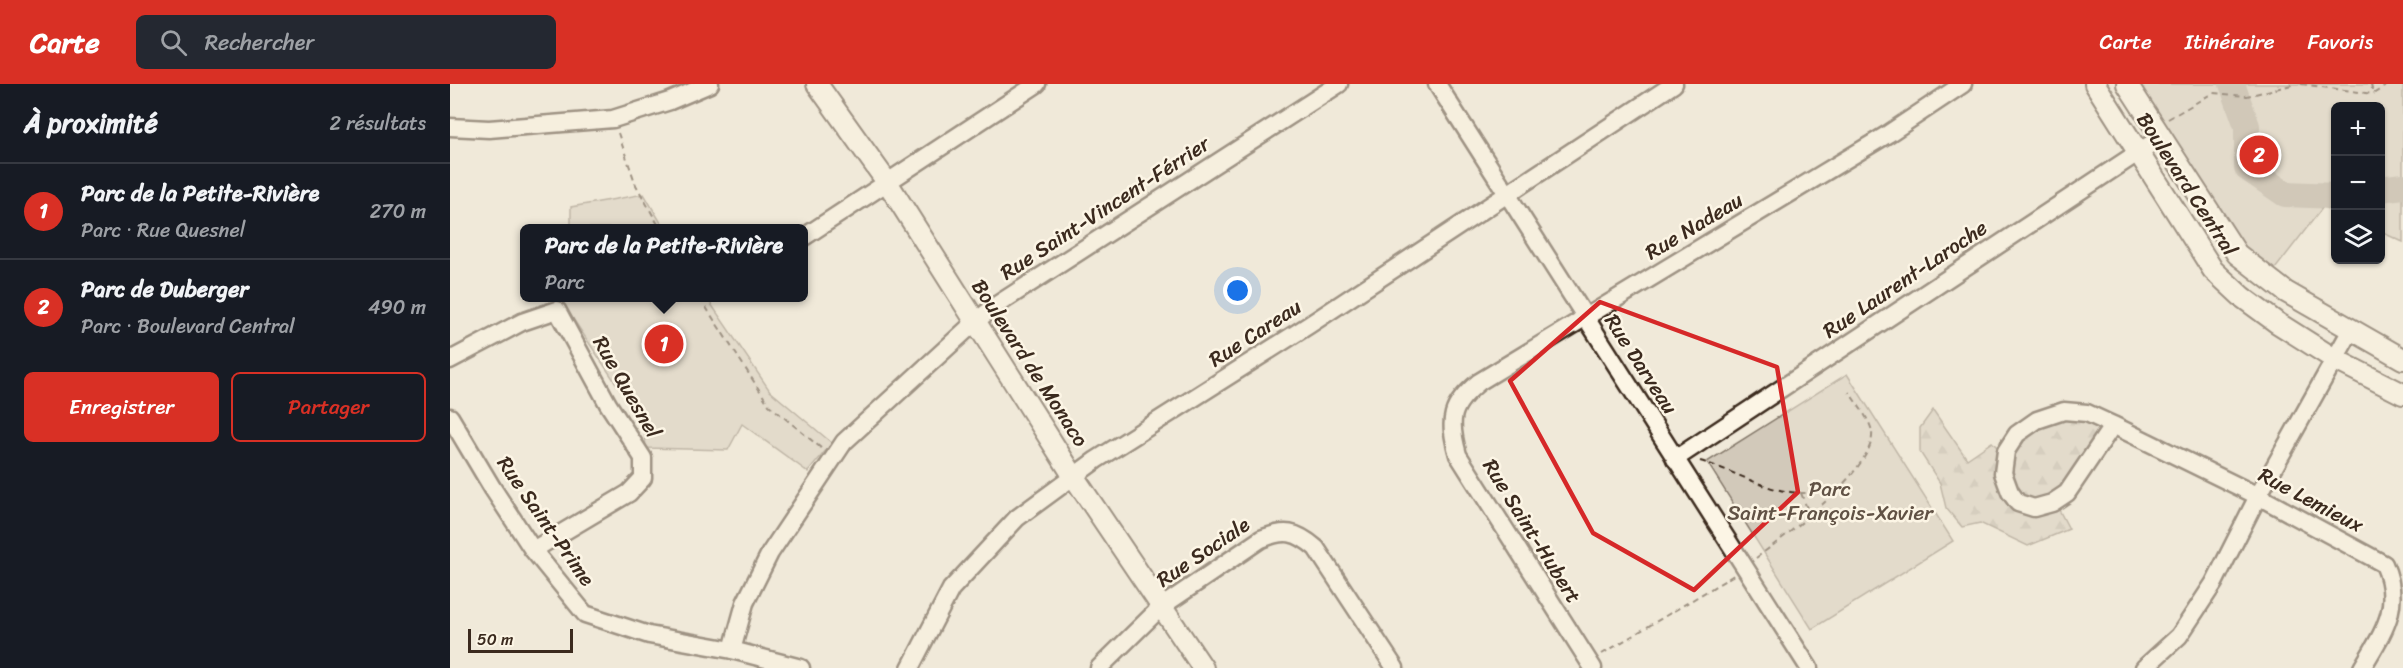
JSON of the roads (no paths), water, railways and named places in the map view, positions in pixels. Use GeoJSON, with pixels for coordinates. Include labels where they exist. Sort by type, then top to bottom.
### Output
{"type":"FeatureCollection","features":[{"type":"Feature","properties":{"kind":"street"},"geometry":{"type":"LineString","coordinates":[[450,127],[489,129],[613,119],[670,101],[711,84]]}},
{"type":"Feature","properties":{"kind":"street","name":"Boulevard de Monaco"},"geometry":{"type":"LineString","coordinates":[[817,84],[887,182],[1074,477],[1203,668]]}},
{"type":"Feature","properties":{"kind":"street"},"geometry":{"type":"LineString","coordinates":[[808,234],[1037,84]]}},
{"type":"Feature","properties":{"kind":"street","name":"Rue Saint-Vincent-Férrier"},"geometry":{"type":"LineString","coordinates":[[732,651],[745,603],[770,553],[844,442],[995,306],[1339,84]]}},
{"type":"Feature","properties":{"kind":"street","name":"Rue Darveau"},"geometry":{"type":"LineString","coordinates":[[1437,84],[1585,319],[1678,457],[1744,567],[1809,668]]}},
{"type":"Feature","properties":{"kind":"street","name":"Rue Careau"},"geometry":{"type":"LineString","coordinates":[[910,668],[951,589],[1017,518],[1096,460],[1509,195],[1674,84]]}},
{"type":"Feature","properties":{"kind":"street","name":"Rue Nadeau"},"geometry":{"type":"LineString","coordinates":[[1453,411],[1462,396],[1479,382],[1887,134],[1963,84]]}},
{"type":"Feature","properties":{"kind":"street","name":"Boulevard Central"},"geometry":{"type":"LineString","coordinates":[[2095,84],[2213,270],[2242,297],[2336,360],[2403,394]]}},
{"type":"Feature","properties":{"kind":"street","name":"Boulevard Central"},"geometry":{"type":"LineString","coordinates":[[2127,84],[2160,131],[2236,254],[2286,292],[2403,360]]}},
{"type":"Feature","properties":{"kind":"street","name":"Rue Laurent-Laroche"},"geometry":{"type":"LineString","coordinates":[[1678,457],[2138,153],[2160,131]]}},
{"type":"Feature","properties":{"kind":"street","name":"Rue Quesnel"},"geometry":{"type":"LineString","coordinates":[[450,360],[522,322],[557,310],[608,404],[643,458],[643,478],[629,493],[533,550]]}},
{"type":"Feature","properties":{"kind":"street"},"geometry":{"type":"LineString","coordinates":[[2144,668],[2179,636],[2214,583],[2259,496],[2351,330]]}},
{"type":"Feature","properties":{"kind":"street","name":"Rue Saint-Hubert"},"geometry":{"type":"LineString","coordinates":[[1453,411],[1452,433],[1458,455],[1591,665]]}},
{"type":"Feature","properties":{"kind":"street","name":"Rue Lemieux"},"geometry":{"type":"LineString","coordinates":[[2113,425],[2067,493],[2052,502],[2034,508],[2018,502],[2010,492],[2003,473],[2006,451],[2017,434],[2037,420],[2064,411],[2087,413],[2113,425],[2259,496],[2384,564],[2392,580],[2394,600],[2389,621],[2362,668]]}},
{"type":"Feature","properties":{"kind":"street","name":"Rue Saint-Prime"},"geometry":{"type":"LineString","coordinates":[[450,417],[533,550],[585,614],[649,635],[732,651],[801,668]]}},
{"type":"Feature","properties":{"kind":"street","name":"Rue Sociale"},"geometry":{"type":"LineString","coordinates":[[1099,668],[1161,607],[1261,539],[1277,532],[1292,533],[1303,537],[1316,548],[1395,668]]}},
{"type":"Feature","properties":{"kind":"waterway"},"geometry":{"type":"LineString","coordinates":[[2232,84],[2247,126],[2247,168],[2285,194],[2331,196]]}},
{"type":"Feature","properties":{"kind":"waterway"},"geometry":{"type":"LineString","coordinates":[[2385,188],[2403,186]]}},
{"type":"Feature","properties":{"kind":"place","name":"Parc de Duberger"},"geometry":{"type":"Point","coordinates":[2259,155]}},
{"type":"Feature","properties":{"kind":"place","name":"Parc de la Petite-Rivière"},"geometry":{"type":"Point","coordinates":[664,344]}},
{"type":"Feature","properties":{"kind":"park label","name":"Parc Saint-François-Xavier"},"geometry":{"type":"Point","coordinates":[1830,501]}}]}
